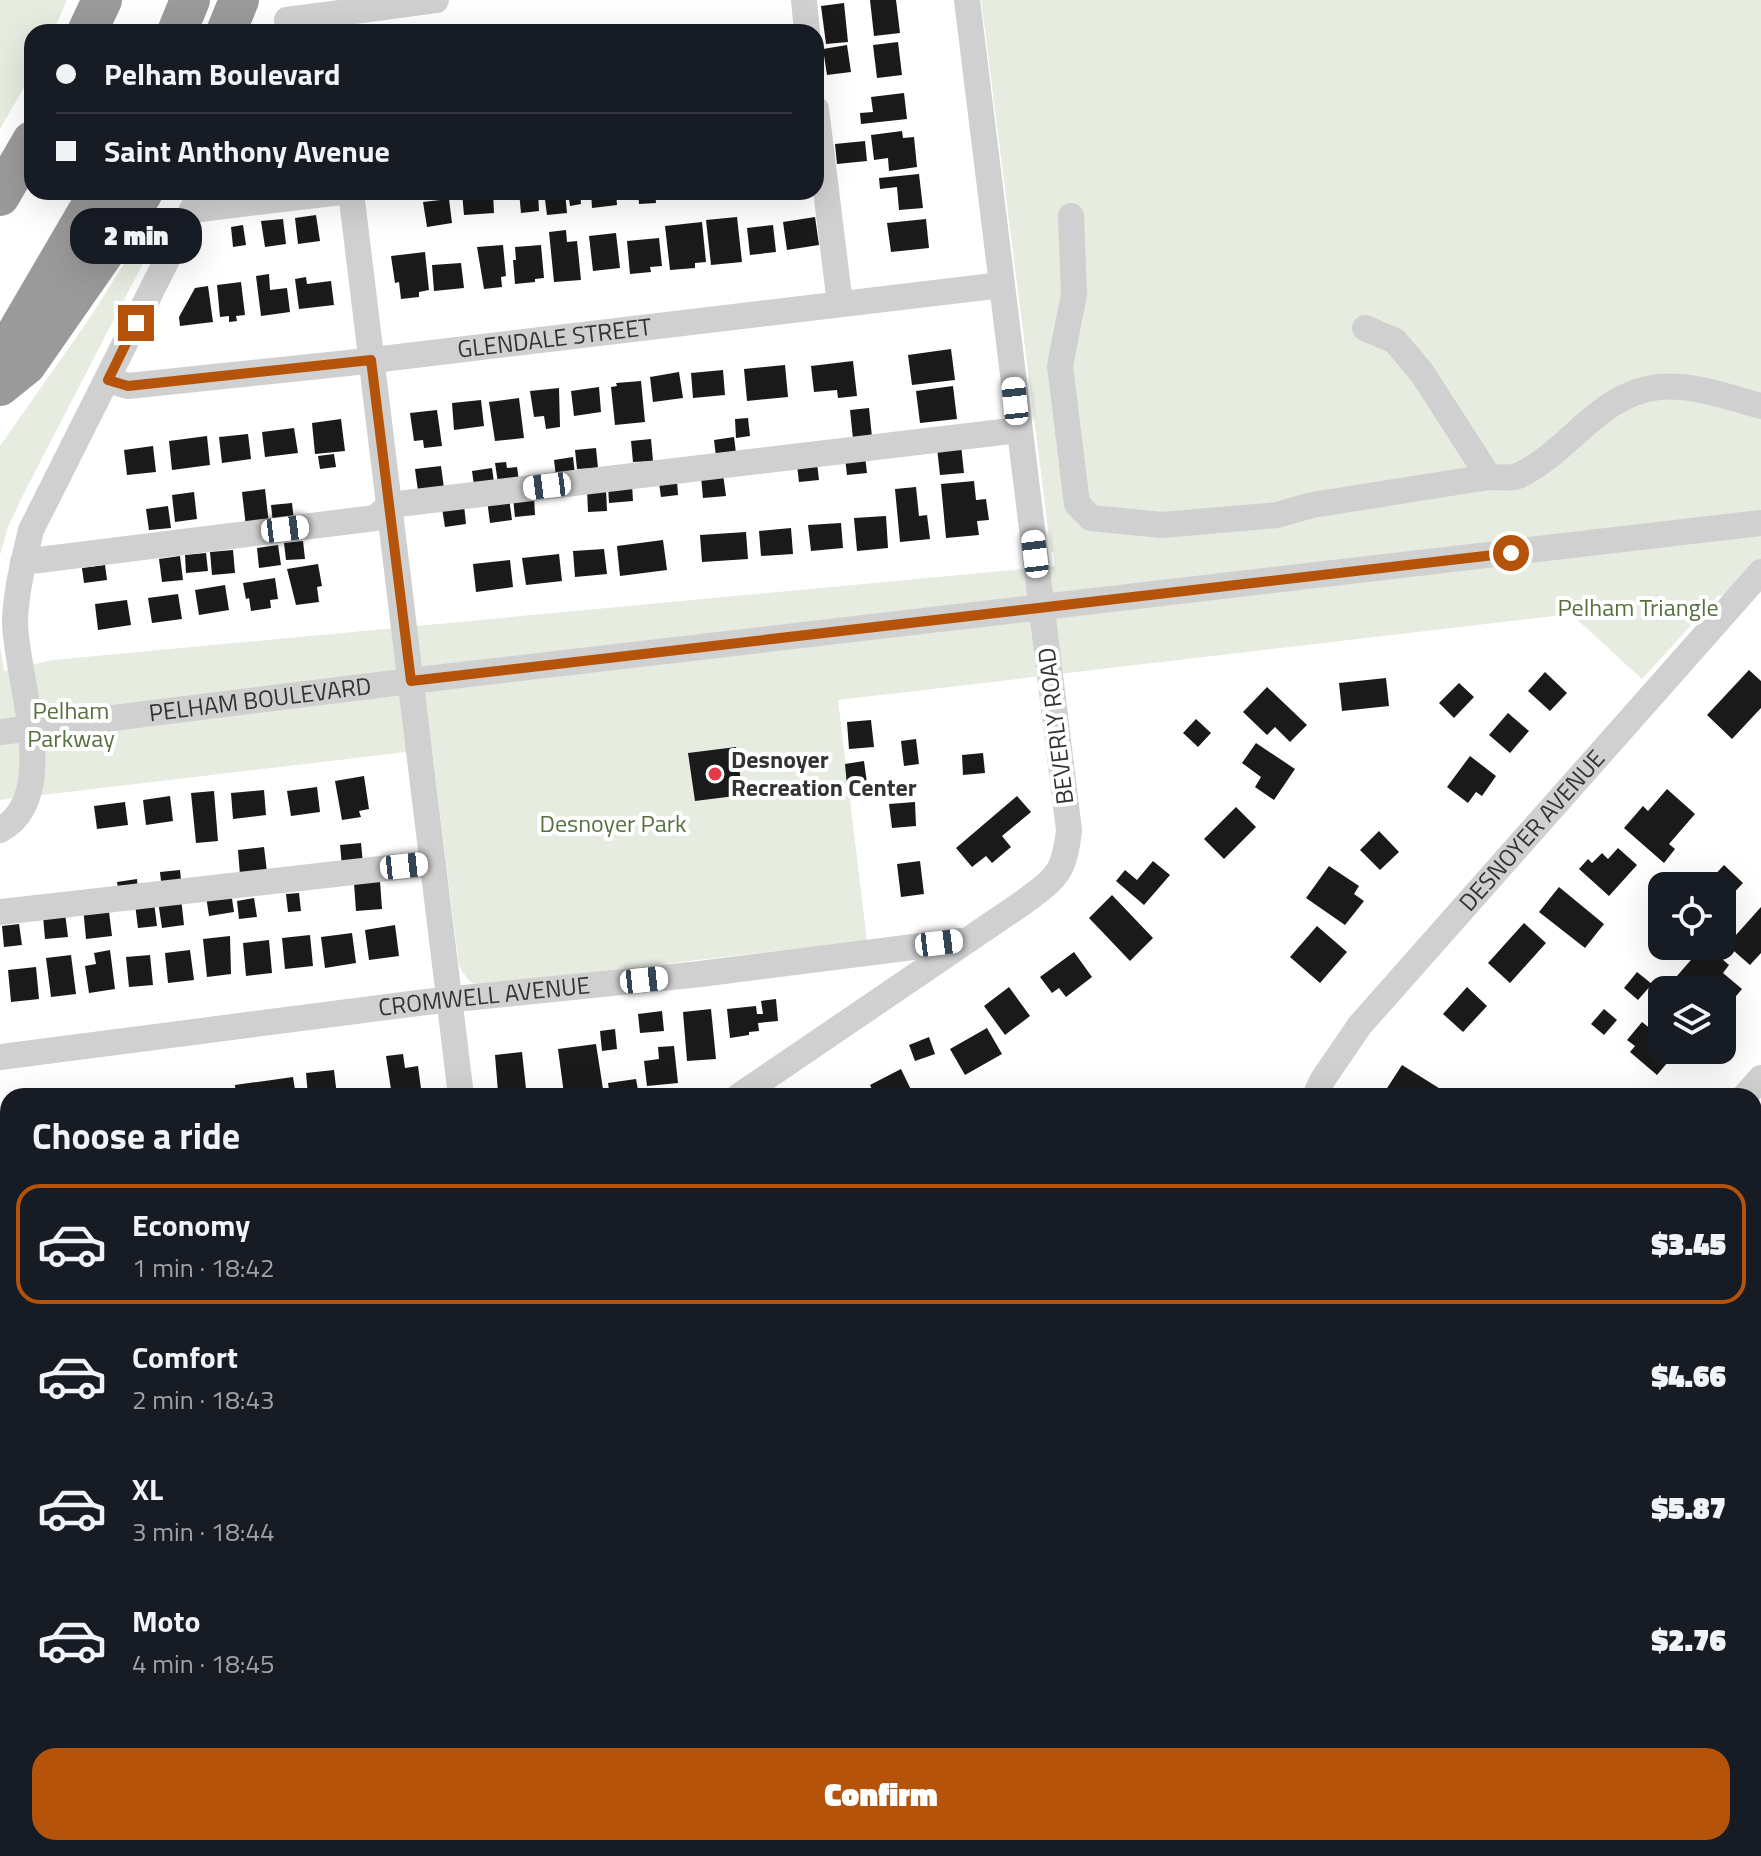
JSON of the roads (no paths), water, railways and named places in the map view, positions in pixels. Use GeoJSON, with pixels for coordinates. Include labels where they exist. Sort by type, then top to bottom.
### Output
{"type":"FeatureCollection","features":[{"type":"Feature","properties":{"kind":"highway"},"geometry":{"type":"LineString","coordinates":[[91,24],[102,0]]}},
{"type":"Feature","properties":{"kind":"highway"},"geometry":{"type":"LineString","coordinates":[[180,24],[190,0]]}},
{"type":"Feature","properties":{"kind":"highway"},"geometry":{"type":"LineString","coordinates":[[229,24],[239,0]]}},
{"type":"Feature","properties":{"kind":"highway"},"geometry":{"type":"LineString","coordinates":[[0,196],[24,155]]}},
{"type":"Feature","properties":{"kind":"highway"},"geometry":{"type":"LineString","coordinates":[[0,361],[94,200]]}},
{"type":"Feature","properties":{"kind":"highway"},"geometry":{"type":"LineString","coordinates":[[0,386],[26,365],[138,200]]}},
{"type":"Feature","properties":{"kind":"street"},"geometry":{"type":"LineString","coordinates":[[288,17],[332,15],[436,0]]}},
{"type":"Feature","properties":{"kind":"street"},"geometry":{"type":"LineString","coordinates":[[804,0],[806,24]]}},
{"type":"Feature","properties":{"kind":"street","name":"BEVERLY ROAD"},"geometry":{"type":"LineString","coordinates":[[751,1088],[1054,879],[1066,858],[1069,830],[967,0]]}},
{"type":"Feature","properties":{"kind":"street"},"geometry":{"type":"LineString","coordinates":[[824,181],[840,304]]}},
{"type":"Feature","properties":{"kind":"street"},"geometry":{"type":"LineString","coordinates":[[352,200],[460,1088]]}},
{"type":"Feature","properties":{"kind":"street"},"geometry":{"type":"LineString","coordinates":[[0,830],[19,816],[28,797],[32,771],[30,729],[20,675],[15,622],[31,530],[196,201]]}},
{"type":"Feature","properties":{"kind":"street"},"geometry":{"type":"LineString","coordinates":[[1071,216],[1074,294],[1060,366],[1077,504],[1091,518],[1162,525],[1277,515],[1312,505],[1489,477],[1517,477],[1618,399],[1656,387],[1692,387],[1761,406]]}},
{"type":"Feature","properties":{"kind":"street","name":"GLENDALE STREET"},"geometry":{"type":"LineString","coordinates":[[108,380],[128,386],[1002,285]]}},
{"type":"Feature","properties":{"kind":"street"},"geometry":{"type":"LineString","coordinates":[[1365,328],[1395,341],[1422,373],[1489,477]]}},
{"type":"Feature","properties":{"kind":"street"},"geometry":{"type":"LineString","coordinates":[[23,562],[375,518],[390,505],[1019,430]]}},
{"type":"Feature","properties":{"kind":"street","name":"PELHAM BOULEVARD"},"geometry":{"type":"LineString","coordinates":[[0,732],[1761,523]]}},
{"type":"Feature","properties":{"kind":"street","name":"DESNOYER AVENUE"},"geometry":{"type":"LineString","coordinates":[[1319,1088],[1360,1025],[1761,572]]}},
{"type":"Feature","properties":{"kind":"street"},"geometry":{"type":"LineString","coordinates":[[0,912],[433,863]]}},
{"type":"Feature","properties":{"kind":"street","name":"CROMWELL AVENUE"},"geometry":{"type":"LineString","coordinates":[[0,1057],[448,1000],[685,976],[968,940]]}},
{"type":"Feature","properties":{"kind":"place","name":"Desnoyer Recreation Center"},"geometry":{"type":"Point","coordinates":[715,774]}},
{"type":"Feature","properties":{"kind":"park label","name":"Pelham Triangle"},"geometry":{"type":"Point","coordinates":[1638,608]}},
{"type":"Feature","properties":{"kind":"park label","name":"Pelham Parkway"},"geometry":{"type":"Point","coordinates":[71,725]}},
{"type":"Feature","properties":{"kind":"park label","name":"Desnoyer Park"},"geometry":{"type":"Point","coordinates":[613,824]}}]}
